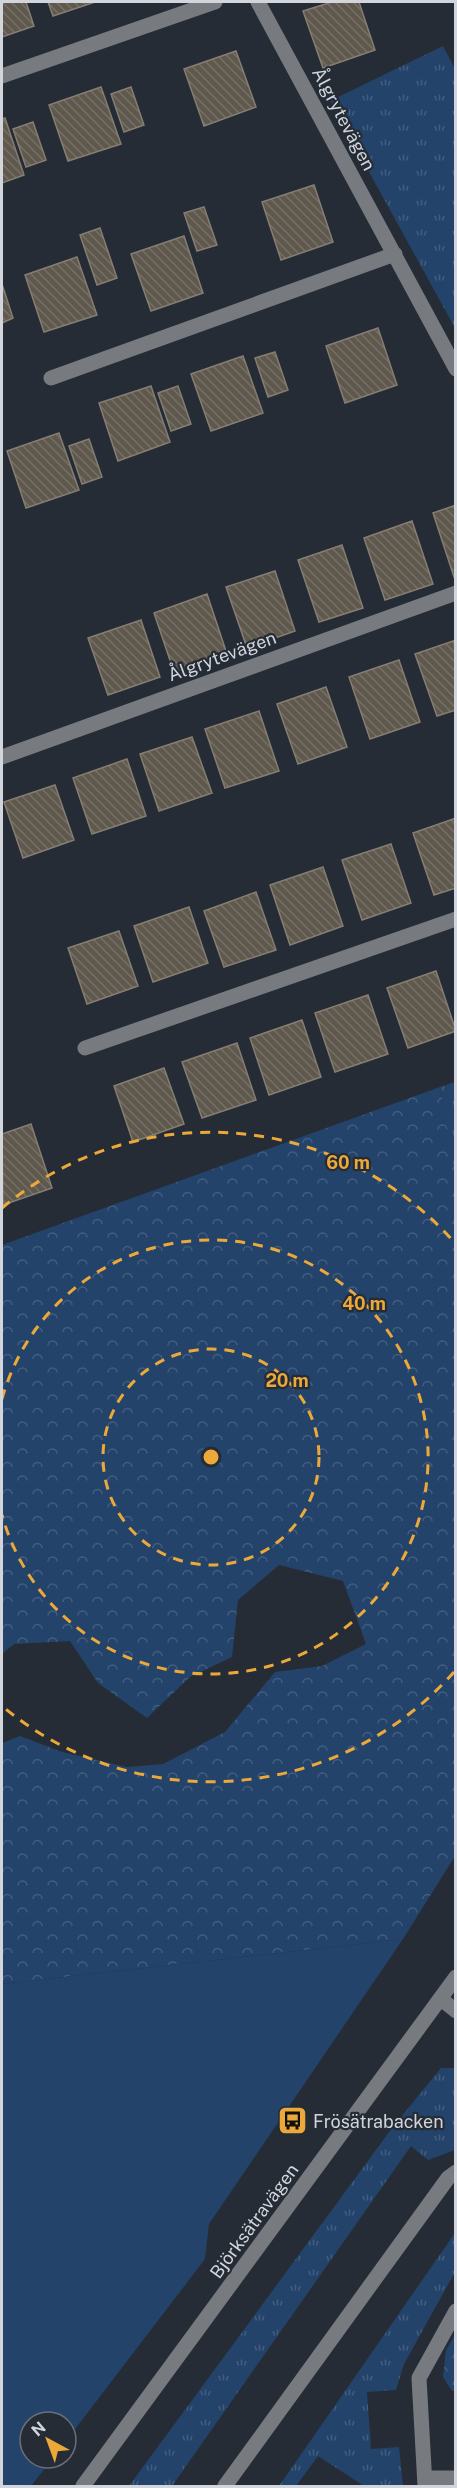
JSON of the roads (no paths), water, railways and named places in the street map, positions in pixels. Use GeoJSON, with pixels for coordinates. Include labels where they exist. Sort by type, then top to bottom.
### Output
{"type":"FeatureCollection","features":[{"type":"Feature","properties":{"kind":"street"},"geometry":{"type":"LineString","coordinates":[[2,76],[215,2]]}},
{"type":"Feature","properties":{"kind":"street","name":"Ålgrytevägen"},"geometry":{"type":"LineString","coordinates":[[258,2],[456,369]]}},
{"type":"Feature","properties":{"kind":"street"},"geometry":{"type":"LineString","coordinates":[[51,378],[395,255]]}},
{"type":"Feature","properties":{"kind":"street","name":"Ålgrytevägen"},"geometry":{"type":"LineString","coordinates":[[2,757],[456,593]]}},
{"type":"Feature","properties":{"kind":"street"},"geometry":{"type":"LineString","coordinates":[[85,1048],[456,919]]}},
{"type":"Feature","properties":{"kind":"street","name":"Björksätravägen"},"geometry":{"type":"LineString","coordinates":[[82,2487],[456,1977]]}},
{"type":"Feature","properties":{"kind":"street"},"geometry":{"type":"LineString","coordinates":[[441,1999],[456,2011]]}},
{"type":"Feature","properties":{"kind":"street"},"geometry":{"type":"LineString","coordinates":[[225,2487],[448,2178],[456,2172]]}},
{"type":"Feature","properties":{"kind":"street"},"geometry":{"type":"LineString","coordinates":[[456,2311],[419,2378],[425,2482],[456,2478]]}},
{"type":"Feature","properties":{"kind":"place","name":"Frösätrabacken"},"geometry":{"type":"Point","coordinates":[292,2121]}}]}
